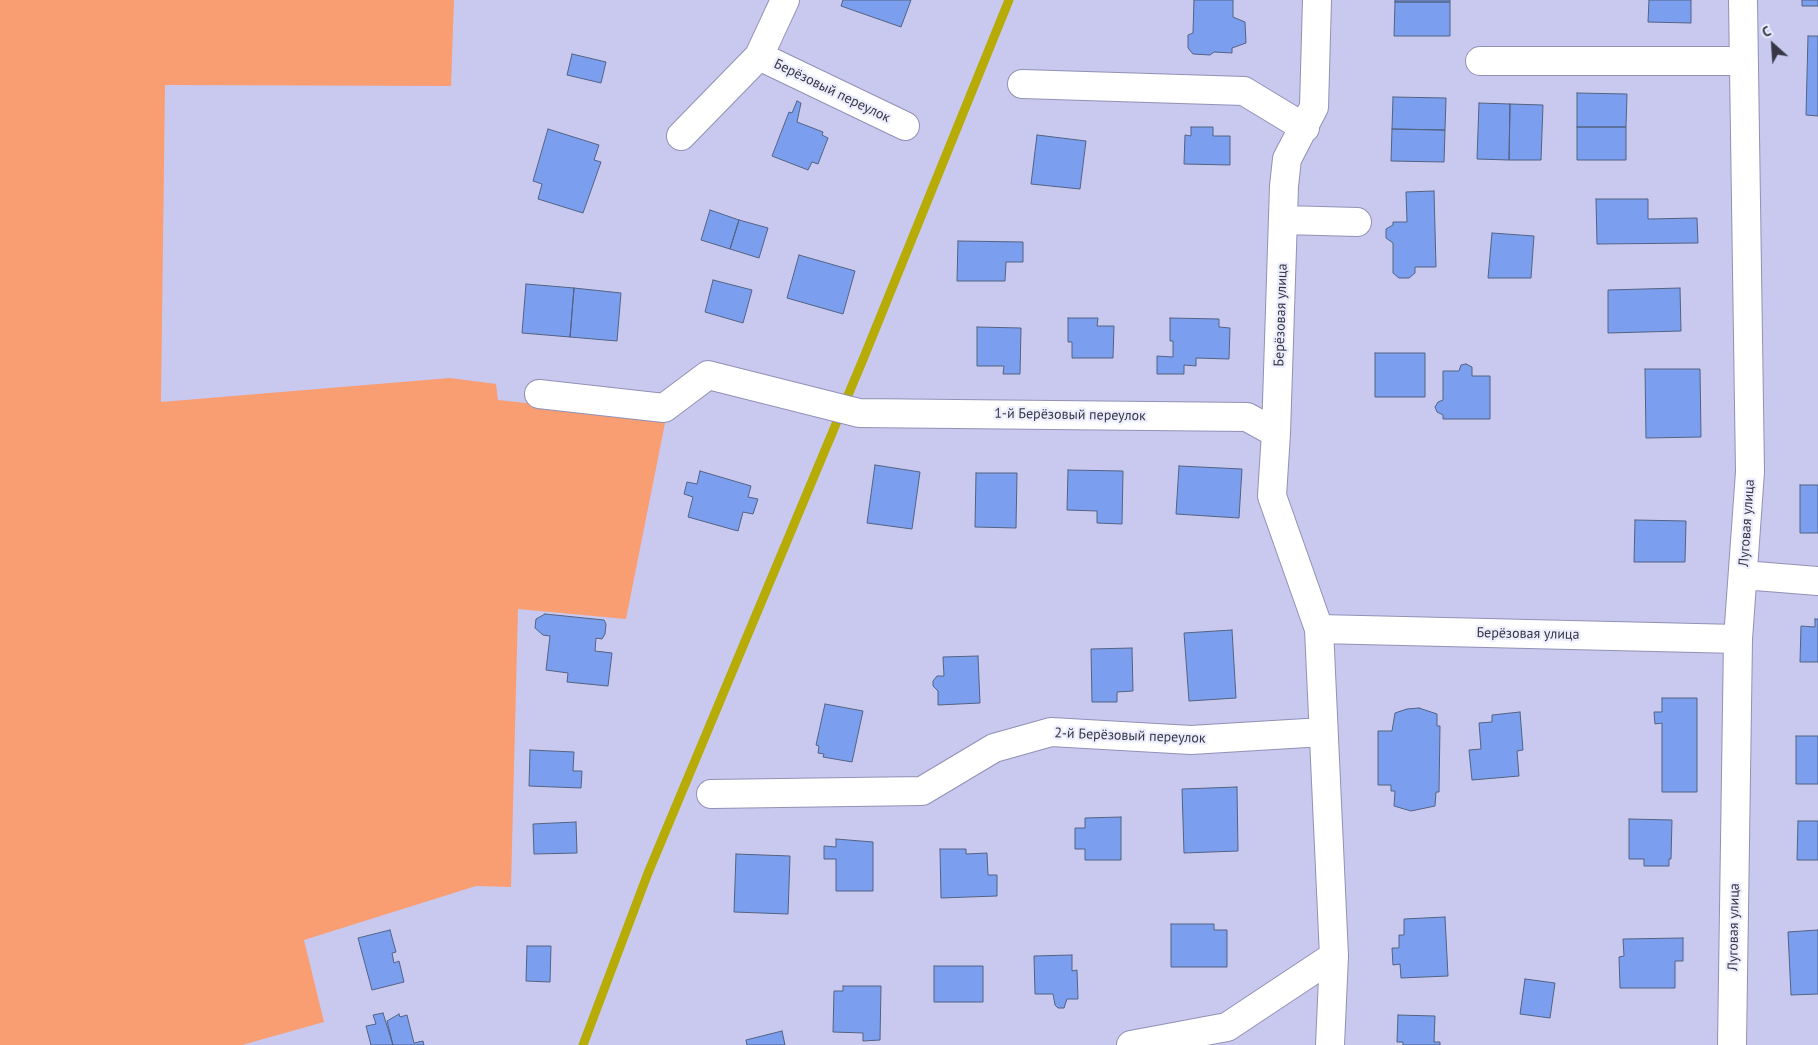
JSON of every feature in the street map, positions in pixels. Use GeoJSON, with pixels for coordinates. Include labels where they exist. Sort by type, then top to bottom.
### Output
{"type":"FeatureCollection","features":[{"type":"Feature","properties":{"kind":"street"},"geometry":{"type":"LineString","coordinates":[[681,136],[759,56],[785,0]]}},
{"type":"Feature","properties":{"kind":"street","name":"Берёзовая улица"},"geometry":{"type":"LineString","coordinates":[[1317,0],[1314,107],[1305,128],[1287,159],[1284,186],[1276,433],[1272,496],[1319,629],[1334,956],[1330,1045]]}},
{"type":"Feature","properties":{"kind":"street","name":"Луговая улица"},"geometry":{"type":"LineString","coordinates":[[1732,1045],[1738,639],[1750,472],[1743,0]]}},
{"type":"Feature","properties":{"kind":"street","name":"Берёзовый переулок"},"geometry":{"type":"LineString","coordinates":[[759,56],[905,126]]}},
{"type":"Feature","properties":{"kind":"street"},"geometry":{"type":"LineString","coordinates":[[1480,61],[1744,61]]}},
{"type":"Feature","properties":{"kind":"street"},"geometry":{"type":"LineString","coordinates":[[1022,84],[1244,91],[1305,128]]}},
{"type":"Feature","properties":{"kind":"street"},"geometry":{"type":"LineString","coordinates":[[1284,220],[1357,222]]}},
{"type":"Feature","properties":{"kind":"street","name":"1-й Берёзовый переулок"},"geometry":{"type":"LineString","coordinates":[[538,394],[664,408],[708,376],[859,412],[1247,417],[1276,433]]}},
{"type":"Feature","properties":{"kind":"street"},"geometry":{"type":"LineString","coordinates":[[1743,575],[1818,581]]}},
{"type":"Feature","properties":{"kind":"street","name":"Берёзовая улица"},"geometry":{"type":"LineString","coordinates":[[1319,629],[1738,639]]}},
{"type":"Feature","properties":{"kind":"street","name":"2-й Берёзовый переулок"},"geometry":{"type":"LineString","coordinates":[[711,794],[922,791],[994,748],[1051,732],[1191,740],[1323,732]]}},
{"type":"Feature","properties":{"kind":"street"},"geometry":{"type":"LineString","coordinates":[[1130,1045],[1227,1027],[1334,956]]}},
{"type":"Feature","properties":{"kind":"shaded area"},"geometry":{"type":"Polygon","coordinates":[[[0,0],[454,0],[451,86],[165,85],[161,402],[450,378],[496,384],[498,400],[666,418],[626,619],[518,609],[511,887],[476,886],[304,940],[324,1022],[242,1045],[0,1045],[0,0]]]}},
{"type":"Feature","properties":{"kind":"building"},"geometry":{"type":"Polygon","coordinates":[[[843,0],[911,0],[901,27],[841,6],[843,0]]]}},
{"type":"Feature","properties":{"kind":"building"},"geometry":{"type":"Polygon","coordinates":[[[1194,0],[1233,0],[1233,17],[1245,22],[1246,43],[1232,48],[1232,53],[1193,54],[1188,48],[1188,35],[1193,33],[1194,0]]]}},
{"type":"Feature","properties":{"kind":"building"},"geometry":{"type":"Polygon","coordinates":[[[1395,0],[1450,0],[1450,2],[1395,2],[1395,0]]]}},
{"type":"Feature","properties":{"kind":"building"},"geometry":{"type":"Polygon","coordinates":[[[1649,0],[1691,0],[1691,23],[1648,22],[1649,0]]]}},
{"type":"Feature","properties":{"kind":"building"},"geometry":{"type":"Polygon","coordinates":[[[1802,0],[1818,0],[1818,6],[1802,6],[1802,0]]]}},
{"type":"Feature","properties":{"kind":"building"},"geometry":{"type":"Polygon","coordinates":[[[1395,2],[1450,2],[1450,36],[1394,36],[1395,2]]]}},
{"type":"Feature","properties":{"kind":"building"},"geometry":{"type":"Polygon","coordinates":[[[1808,36],[1818,36],[1818,116],[1806,115],[1808,36]]]}},
{"type":"Feature","properties":{"kind":"building"},"geometry":{"type":"Polygon","coordinates":[[[572,54],[606,62],[601,83],[567,75],[572,54]]]}},
{"type":"Feature","properties":{"kind":"building"},"geometry":{"type":"Polygon","coordinates":[[[1577,93],[1627,94],[1626,127],[1577,127],[1577,93]]]}},
{"type":"Feature","properties":{"kind":"building"},"geometry":{"type":"Polygon","coordinates":[[[1393,97],[1446,98],[1445,130],[1392,129],[1393,97]]]}},
{"type":"Feature","properties":{"kind":"building"},"geometry":{"type":"Polygon","coordinates":[[[797,101],[801,103],[797,122],[823,132],[822,135],[828,138],[818,164],[812,162],[808,170],[772,156],[789,112],[792,113],[797,101]]]}},
{"type":"Feature","properties":{"kind":"building"},"geometry":{"type":"Polygon","coordinates":[[[1479,103],[1510,104],[1509,160],[1477,159],[1479,103]]]}},
{"type":"Feature","properties":{"kind":"building"},"geometry":{"type":"Polygon","coordinates":[[[1510,104],[1543,105],[1541,160],[1509,160],[1510,104]]]}},
{"type":"Feature","properties":{"kind":"building"},"geometry":{"type":"Polygon","coordinates":[[[1191,127],[1213,127],[1213,136],[1230,136],[1230,165],[1184,164],[1185,135],[1191,136],[1191,127]]]}},
{"type":"Feature","properties":{"kind":"building"},"geometry":{"type":"Polygon","coordinates":[[[1577,127],[1626,127],[1626,160],[1577,160],[1577,127]]]}},
{"type":"Feature","properties":{"kind":"building"},"geometry":{"type":"Polygon","coordinates":[[[548,129],[599,145],[594,160],[601,162],[583,213],[538,199],[542,184],[533,181],[548,129]]]}},
{"type":"Feature","properties":{"kind":"building"},"geometry":{"type":"Polygon","coordinates":[[[1392,129],[1445,130],[1444,162],[1391,161],[1392,129]]]}},
{"type":"Feature","properties":{"kind":"building"},"geometry":{"type":"Polygon","coordinates":[[[1037,135],[1086,141],[1080,189],[1031,184],[1037,135]]]}},
{"type":"Feature","properties":{"kind":"building"},"geometry":{"type":"Polygon","coordinates":[[[1434,191],[1436,267],[1415,267],[1415,273],[1409,278],[1399,278],[1393,273],[1393,243],[1386,238],[1386,229],[1393,225],[1393,222],[1407,222],[1406,192],[1434,191]]]}},
{"type":"Feature","properties":{"kind":"building"},"geometry":{"type":"Polygon","coordinates":[[[1596,199],[1648,199],[1648,219],[1697,218],[1698,243],[1597,244],[1596,199]]]}},
{"type":"Feature","properties":{"kind":"building"},"geometry":{"type":"Polygon","coordinates":[[[710,210],[739,220],[730,249],[701,240],[710,210]]]}},
{"type":"Feature","properties":{"kind":"building"},"geometry":{"type":"Polygon","coordinates":[[[739,220],[768,228],[759,258],[730,249],[739,220]]]}},
{"type":"Feature","properties":{"kind":"building"},"geometry":{"type":"Polygon","coordinates":[[[1492,233],[1534,236],[1531,278],[1488,278],[1492,233]]]}},
{"type":"Feature","properties":{"kind":"building"},"geometry":{"type":"Polygon","coordinates":[[[958,241],[1023,242],[1023,262],[1006,262],[1005,281],[957,281],[958,241]]]}},
{"type":"Feature","properties":{"kind":"building"},"geometry":{"type":"Polygon","coordinates":[[[799,255],[855,271],[843,314],[787,298],[799,255]]]}},
{"type":"Feature","properties":{"kind":"building"},"geometry":{"type":"Polygon","coordinates":[[[713,280],[752,290],[743,323],[705,312],[713,280]]]}},
{"type":"Feature","properties":{"kind":"building"},"geometry":{"type":"Polygon","coordinates":[[[526,284],[574,288],[570,337],[522,333],[526,284]]]}},
{"type":"Feature","properties":{"kind":"building"},"geometry":{"type":"Polygon","coordinates":[[[574,288],[621,293],[617,341],[570,337],[574,288]]]}},
{"type":"Feature","properties":{"kind":"building"},"geometry":{"type":"Polygon","coordinates":[[[1680,288],[1681,331],[1608,333],[1608,290],[1680,288]]]}},
{"type":"Feature","properties":{"kind":"building"},"geometry":{"type":"Polygon","coordinates":[[[1068,318],[1098,318],[1097,326],[1114,326],[1113,358],[1072,358],[1072,342],[1068,342],[1068,318]]]}},
{"type":"Feature","properties":{"kind":"building"},"geometry":{"type":"Polygon","coordinates":[[[1170,318],[1219,319],[1219,327],[1230,328],[1229,359],[1196,358],[1196,366],[1184,365],[1184,374],[1157,374],[1157,356],[1173,357],[1173,341],[1170,341],[1170,318]]]}},
{"type":"Feature","properties":{"kind":"building"},"geometry":{"type":"Polygon","coordinates":[[[977,327],[1021,328],[1020,374],[1003,374],[1004,366],[977,366],[977,327]]]}},
{"type":"Feature","properties":{"kind":"building"},"geometry":{"type":"Polygon","coordinates":[[[1375,353],[1425,353],[1425,397],[1375,397],[1375,353]]]}},
{"type":"Feature","properties":{"kind":"building"},"geometry":{"type":"Polygon","coordinates":[[[1466,364],[1472,367],[1472,376],[1490,376],[1490,419],[1443,419],[1443,415],[1437,412],[1435,407],[1438,402],[1443,400],[1443,371],[1459,371],[1461,365],[1466,364]]]}},
{"type":"Feature","properties":{"kind":"building"},"geometry":{"type":"Polygon","coordinates":[[[1645,369],[1700,369],[1701,437],[1646,438],[1645,369]]]}},
{"type":"Feature","properties":{"kind":"building"},"geometry":{"type":"Polygon","coordinates":[[[875,465],[920,472],[912,529],[867,523],[875,465]]]}},
{"type":"Feature","properties":{"kind":"building"},"geometry":{"type":"Polygon","coordinates":[[[1179,466],[1242,469],[1239,518],[1176,514],[1179,466]]]}},
{"type":"Feature","properties":{"kind":"building"},"geometry":{"type":"Polygon","coordinates":[[[1068,470],[1123,471],[1122,524],[1097,523],[1097,511],[1067,510],[1068,470]]]}},
{"type":"Feature","properties":{"kind":"building"},"geometry":{"type":"Polygon","coordinates":[[[700,471],[751,486],[748,497],[758,499],[753,514],[743,512],[738,531],[688,517],[693,497],[684,494],[687,482],[697,484],[700,471]]]}},
{"type":"Feature","properties":{"kind":"building"},"geometry":{"type":"Polygon","coordinates":[[[976,473],[1017,473],[1016,528],[975,527],[976,473]]]}},
{"type":"Feature","properties":{"kind":"building"},"geometry":{"type":"Polygon","coordinates":[[[1800,485],[1818,485],[1818,533],[1800,533],[1800,485]]]}},
{"type":"Feature","properties":{"kind":"building"},"geometry":{"type":"Polygon","coordinates":[[[1635,520],[1686,521],[1685,562],[1634,562],[1635,520]]]}},
{"type":"Feature","properties":{"kind":"building"},"geometry":{"type":"Polygon","coordinates":[[[545,614],[604,620],[606,624],[605,634],[602,639],[596,638],[595,651],[612,653],[608,686],[567,682],[568,673],[546,670],[550,636],[543,635],[535,628],[536,619],[545,614]]]}},
{"type":"Feature","properties":{"kind":"building"},"geometry":{"type":"Polygon","coordinates":[[[1815,619],[1818,619],[1818,662],[1800,662],[1801,626],[1815,627],[1815,619]]]}},
{"type":"Feature","properties":{"kind":"building"},"geometry":{"type":"Polygon","coordinates":[[[1232,630],[1236,698],[1189,701],[1184,633],[1232,630]]]}},
{"type":"Feature","properties":{"kind":"building"},"geometry":{"type":"Polygon","coordinates":[[[1132,648],[1133,691],[1117,692],[1117,702],[1092,702],[1091,649],[1132,648]]]}},
{"type":"Feature","properties":{"kind":"building"},"geometry":{"type":"Polygon","coordinates":[[[978,656],[980,703],[938,705],[938,691],[933,686],[933,681],[937,676],[944,676],[943,657],[978,656]]]}},
{"type":"Feature","properties":{"kind":"building"},"geometry":{"type":"Polygon","coordinates":[[[1662,698],[1697,698],[1697,792],[1662,792],[1662,723],[1655,724],[1654,712],[1662,712],[1662,698]]]}},
{"type":"Feature","properties":{"kind":"building"},"geometry":{"type":"Polygon","coordinates":[[[825,704],[863,711],[852,762],[823,757],[824,754],[818,753],[819,746],[816,745],[825,704]]]}},
{"type":"Feature","properties":{"kind":"building"},"geometry":{"type":"Polygon","coordinates":[[[1419,708],[1437,714],[1437,726],[1440,726],[1439,792],[1436,792],[1435,806],[1411,811],[1394,806],[1395,791],[1391,791],[1391,785],[1378,785],[1378,731],[1392,731],[1395,713],[1419,708]]]}},
{"type":"Feature","properties":{"kind":"building"},"geometry":{"type":"Polygon","coordinates":[[[1520,712],[1523,750],[1517,751],[1519,776],[1472,780],[1469,750],[1481,749],[1479,723],[1492,722],[1492,715],[1520,712]]]}},
{"type":"Feature","properties":{"kind":"building"},"geometry":{"type":"Polygon","coordinates":[[[1796,736],[1818,736],[1818,784],[1796,784],[1796,736]]]}},
{"type":"Feature","properties":{"kind":"building"},"geometry":{"type":"Polygon","coordinates":[[[530,750],[574,752],[573,771],[582,771],[581,788],[529,786],[530,750]]]}},
{"type":"Feature","properties":{"kind":"building"},"geometry":{"type":"Polygon","coordinates":[[[1237,787],[1238,851],[1184,853],[1182,789],[1237,787]]]}},
{"type":"Feature","properties":{"kind":"building"},"geometry":{"type":"Polygon","coordinates":[[[1121,817],[1121,860],[1085,860],[1085,849],[1075,849],[1075,828],[1085,828],[1085,818],[1121,817]]]}},
{"type":"Feature","properties":{"kind":"building"},"geometry":{"type":"Polygon","coordinates":[[[1629,819],[1672,820],[1671,859],[1669,859],[1669,866],[1644,866],[1644,859],[1629,859],[1629,819]]]}},
{"type":"Feature","properties":{"kind":"building"},"geometry":{"type":"Polygon","coordinates":[[[1798,821],[1818,821],[1818,860],[1797,860],[1798,821]]]}},
{"type":"Feature","properties":{"kind":"building"},"geometry":{"type":"Polygon","coordinates":[[[576,822],[577,853],[534,854],[533,824],[576,822]]]}},
{"type":"Feature","properties":{"kind":"building"},"geometry":{"type":"Polygon","coordinates":[[[836,839],[873,842],[873,891],[836,891],[836,859],[824,859],[824,846],[836,847],[836,839]]]}},
{"type":"Feature","properties":{"kind":"building"},"geometry":{"type":"Polygon","coordinates":[[[940,849],[966,849],[966,854],[987,853],[988,875],[997,875],[997,896],[941,898],[940,849]]]}},
{"type":"Feature","properties":{"kind":"building"},"geometry":{"type":"Polygon","coordinates":[[[736,854],[790,856],[788,914],[734,912],[736,854]]]}},
{"type":"Feature","properties":{"kind":"building"},"geometry":{"type":"Polygon","coordinates":[[[1445,917],[1448,976],[1401,978],[1400,964],[1393,965],[1392,948],[1399,948],[1399,935],[1404,935],[1404,919],[1445,917]]]}},
{"type":"Feature","properties":{"kind":"building"},"geometry":{"type":"Polygon","coordinates":[[[1171,924],[1214,924],[1214,930],[1227,930],[1227,967],[1171,967],[1171,924]]]}},
{"type":"Feature","properties":{"kind":"building"},"geometry":{"type":"Polygon","coordinates":[[[390,930],[396,952],[392,953],[394,963],[399,961],[404,982],[372,990],[358,938],[390,930]]]}},
{"type":"Feature","properties":{"kind":"building"},"geometry":{"type":"Polygon","coordinates":[[[1818,930],[1818,994],[1791,995],[1788,932],[1818,930]]]}},
{"type":"Feature","properties":{"kind":"building"},"geometry":{"type":"Polygon","coordinates":[[[1683,938],[1683,961],[1675,961],[1675,988],[1620,988],[1619,957],[1624,956],[1623,939],[1683,938]]]}},
{"type":"Feature","properties":{"kind":"building"},"geometry":{"type":"Polygon","coordinates":[[[527,946],[551,946],[550,982],[526,981],[527,946]]]}},
{"type":"Feature","properties":{"kind":"building"},"geometry":{"type":"Polygon","coordinates":[[[1072,955],[1072,971],[1077,970],[1078,999],[1067,999],[1064,1008],[1058,1008],[1055,1005],[1053,994],[1035,994],[1034,956],[1072,955]]]}},
{"type":"Feature","properties":{"kind":"building"},"geometry":{"type":"Polygon","coordinates":[[[934,966],[983,966],[983,1002],[934,1002],[934,966]]]}},
{"type":"Feature","properties":{"kind":"building"},"geometry":{"type":"Polygon","coordinates":[[[1525,979],[1555,983],[1550,1018],[1520,1014],[1525,979]]]}},
{"type":"Feature","properties":{"kind":"building"},"geometry":{"type":"Polygon","coordinates":[[[843,986],[881,986],[880,1040],[863,1041],[863,1033],[833,1032],[834,991],[843,991],[843,986]]]}},
{"type":"Feature","properties":{"kind":"building"},"geometry":{"type":"Polygon","coordinates":[[[383,1013],[393,1045],[371,1045],[366,1026],[376,1024],[373,1015],[383,1013]]]}},
{"type":"Feature","properties":{"kind":"building"},"geometry":{"type":"Polygon","coordinates":[[[399,1014],[400,1017],[407,1015],[414,1043],[423,1041],[424,1045],[393,1045],[387,1021],[399,1014]]]}},
{"type":"Feature","properties":{"kind":"building"},"geometry":{"type":"Polygon","coordinates":[[[1398,1015],[1435,1016],[1434,1042],[1440,1042],[1440,1045],[1403,1045],[1403,1042],[1397,1042],[1398,1015]]]}},
{"type":"Feature","properties":{"kind":"building"},"geometry":{"type":"Polygon","coordinates":[[[782,1031],[785,1045],[747,1045],[746,1040],[782,1031]]]}},
{"type":"Feature","properties":{"kind":"waterway"},"geometry":{"type":"LineString","coordinates":[[583,1045],[648,873],[864,357],[1009,0]]}}]}
